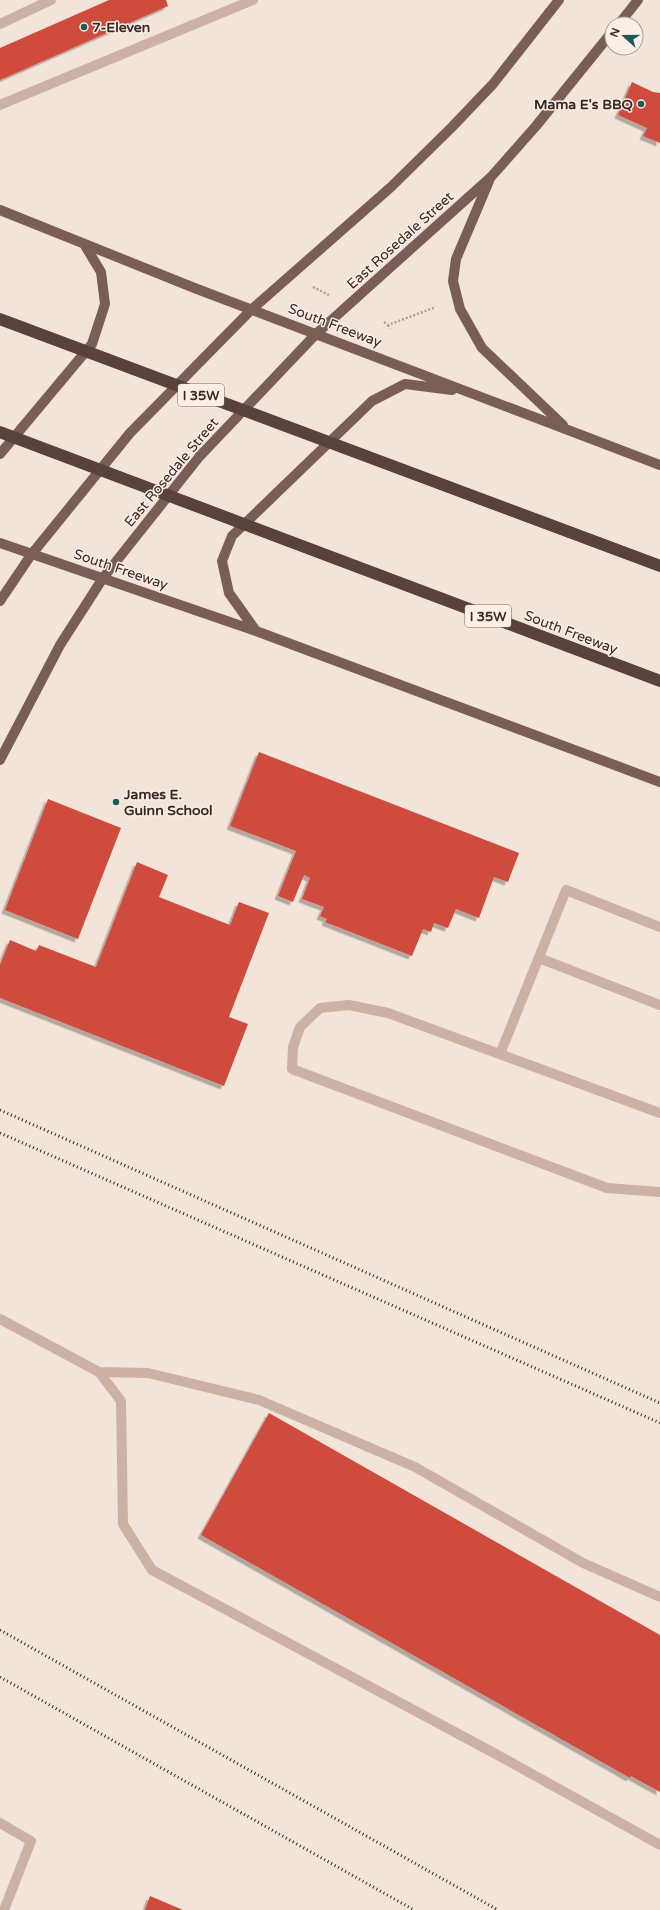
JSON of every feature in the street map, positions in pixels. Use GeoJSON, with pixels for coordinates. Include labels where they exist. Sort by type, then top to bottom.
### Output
{"type":"FeatureCollection","features":[{"type":"Feature","properties":{"kind":"highway","name":"I 35W"},"geometry":{"type":"LineString","coordinates":[[0,319],[660,566]]}},
{"type":"Feature","properties":{"kind":"highway","name":"South Freeway"},"geometry":{"type":"LineString","coordinates":[[0,432],[660,681]]}},
{"type":"Feature","properties":{"kind":"main road"},"geometry":{"type":"LineString","coordinates":[[0,601],[31,555],[130,432],[252,310],[391,187],[452,127],[493,84],[559,0]]}},
{"type":"Feature","properties":{"kind":"main road"},"geometry":{"type":"LineString","coordinates":[[625,16],[638,0]]}},
{"type":"Feature","properties":{"kind":"main road","name":"East Rosedale Street"},"geometry":{"type":"LineString","coordinates":[[0,760],[60,645],[103,578],[199,457],[316,334],[491,177],[536,126],[604,42]]}},
{"type":"Feature","properties":{"kind":"main road"},"geometry":{"type":"LineString","coordinates":[[491,177],[456,259],[453,281],[460,309],[482,348],[565,428]]}},
{"type":"Feature","properties":{"kind":"main road","name":"South Freeway"},"geometry":{"type":"LineString","coordinates":[[0,210],[252,310],[660,465]]}},
{"type":"Feature","properties":{"kind":"main road"},"geometry":{"type":"LineString","coordinates":[[0,454],[92,344],[105,304],[101,272],[84,244]]}},
{"type":"Feature","properties":{"kind":"main road"},"geometry":{"type":"LineString","coordinates":[[256,631],[229,593],[222,561],[232,536],[372,401],[405,384],[470,392]]}},
{"type":"Feature","properties":{"kind":"main road","name":"South Freeway"},"geometry":{"type":"LineString","coordinates":[[0,543],[31,555],[103,578],[256,631],[660,782]]}},
{"type":"Feature","properties":{"kind":"lane"},"geometry":{"type":"LineString","coordinates":[[0,24],[51,0]]}},
{"type":"Feature","properties":{"kind":"lane"},"geometry":{"type":"LineString","coordinates":[[0,106],[253,0]]}},
{"type":"Feature","properties":{"kind":"lane"},"geometry":{"type":"LineString","coordinates":[[500,1054],[566,890],[660,927]]}},
{"type":"Feature","properties":{"kind":"lane"},"geometry":{"type":"LineString","coordinates":[[538,958],[660,1005]]}},
{"type":"Feature","properties":{"kind":"lane"},"geometry":{"type":"LineString","coordinates":[[660,1113],[388,1013],[349,1005],[320,1008],[300,1027],[293,1047],[292,1069],[607,1188],[660,1192]]}},
{"type":"Feature","properties":{"kind":"lane"},"geometry":{"type":"LineString","coordinates":[[0,1319],[99,1372],[121,1401],[123,1524],[152,1570],[494,1753],[660,1845]]}},
{"type":"Feature","properties":{"kind":"lane"},"geometry":{"type":"LineString","coordinates":[[99,1372],[148,1374],[259,1400],[415,1467],[583,1563],[660,1597]]}},
{"type":"Feature","properties":{"kind":"lane"},"geometry":{"type":"LineString","coordinates":[[0,1823],[31,1841],[4,1910]]}},
{"type":"Feature","properties":{"kind":"path"},"geometry":{"type":"LineString","coordinates":[[313,287],[332,296]]}},
{"type":"Feature","properties":{"kind":"path"},"geometry":{"type":"LineString","coordinates":[[388,325],[436,307]]}},
{"type":"Feature","properties":{"kind":"path"},"geometry":{"type":"LineString","coordinates":[[384,322],[390,329]]}},
{"type":"Feature","properties":{"kind":"building","name":"7-Eleven"},"geometry":{"type":"Polygon","coordinates":[[[109,0],[166,0],[168,6],[0,80],[0,48],[109,0]]]}},
{"type":"Feature","properties":{"kind":"building","name":"Mama E's BBQ"},"geometry":{"type":"Polygon","coordinates":[[[632,82],[653,92],[660,93],[660,143],[643,136],[647,128],[618,115],[632,82]]]}},
{"type":"Feature","properties":{"kind":"building"},"geometry":{"type":"Polygon","coordinates":[[[259,752],[519,853],[508,882],[494,877],[479,918],[456,909],[448,928],[434,923],[431,932],[423,929],[412,956],[325,922],[327,919],[320,916],[324,907],[302,899],[310,878],[304,875],[293,902],[278,896],[296,851],[230,826],[259,752]]]}},
{"type":"Feature","properties":{"kind":"building"},"geometry":{"type":"Polygon","coordinates":[[[48,799],[121,828],[78,939],[5,910],[48,799]]]}},
{"type":"Feature","properties":{"kind":"building"},"geometry":{"type":"Polygon","coordinates":[[[137,862],[168,875],[159,897],[230,925],[239,902],[269,913],[229,1017],[248,1024],[224,1086],[0,998],[0,965],[10,940],[36,951],[39,945],[96,967],[137,862]]]}},
{"type":"Feature","properties":{"kind":"building"},"geometry":{"type":"Polygon","coordinates":[[[269,1413],[660,1635],[660,1792],[631,1776],[630,1778],[201,1535],[269,1413]]]}},
{"type":"Feature","properties":{"kind":"building"},"geometry":{"type":"Polygon","coordinates":[[[150,1896],[183,1910],[145,1910],[150,1896]]]}},
{"type":"Feature","properties":{"kind":"railway"},"geometry":{"type":"LineString","coordinates":[[0,1110],[660,1403]]}},
{"type":"Feature","properties":{"kind":"railway"},"geometry":{"type":"LineString","coordinates":[[0,1133],[660,1423]]}},
{"type":"Feature","properties":{"kind":"railway"},"geometry":{"type":"LineString","coordinates":[[0,1630],[498,1910]]}},
{"type":"Feature","properties":{"kind":"railway"},"geometry":{"type":"LineString","coordinates":[[0,1677],[414,1910]]}},
{"type":"Feature","properties":{"kind":"place","name":"7-Eleven"},"geometry":{"type":"Point","coordinates":[84,27]}},
{"type":"Feature","properties":{"kind":"place","name":"Mama E's BBQ"},"geometry":{"type":"Point","coordinates":[641,104]}},
{"type":"Feature","properties":{"kind":"place","name":"James E. Guinn School"},"geometry":{"type":"Point","coordinates":[116,802]}}]}
